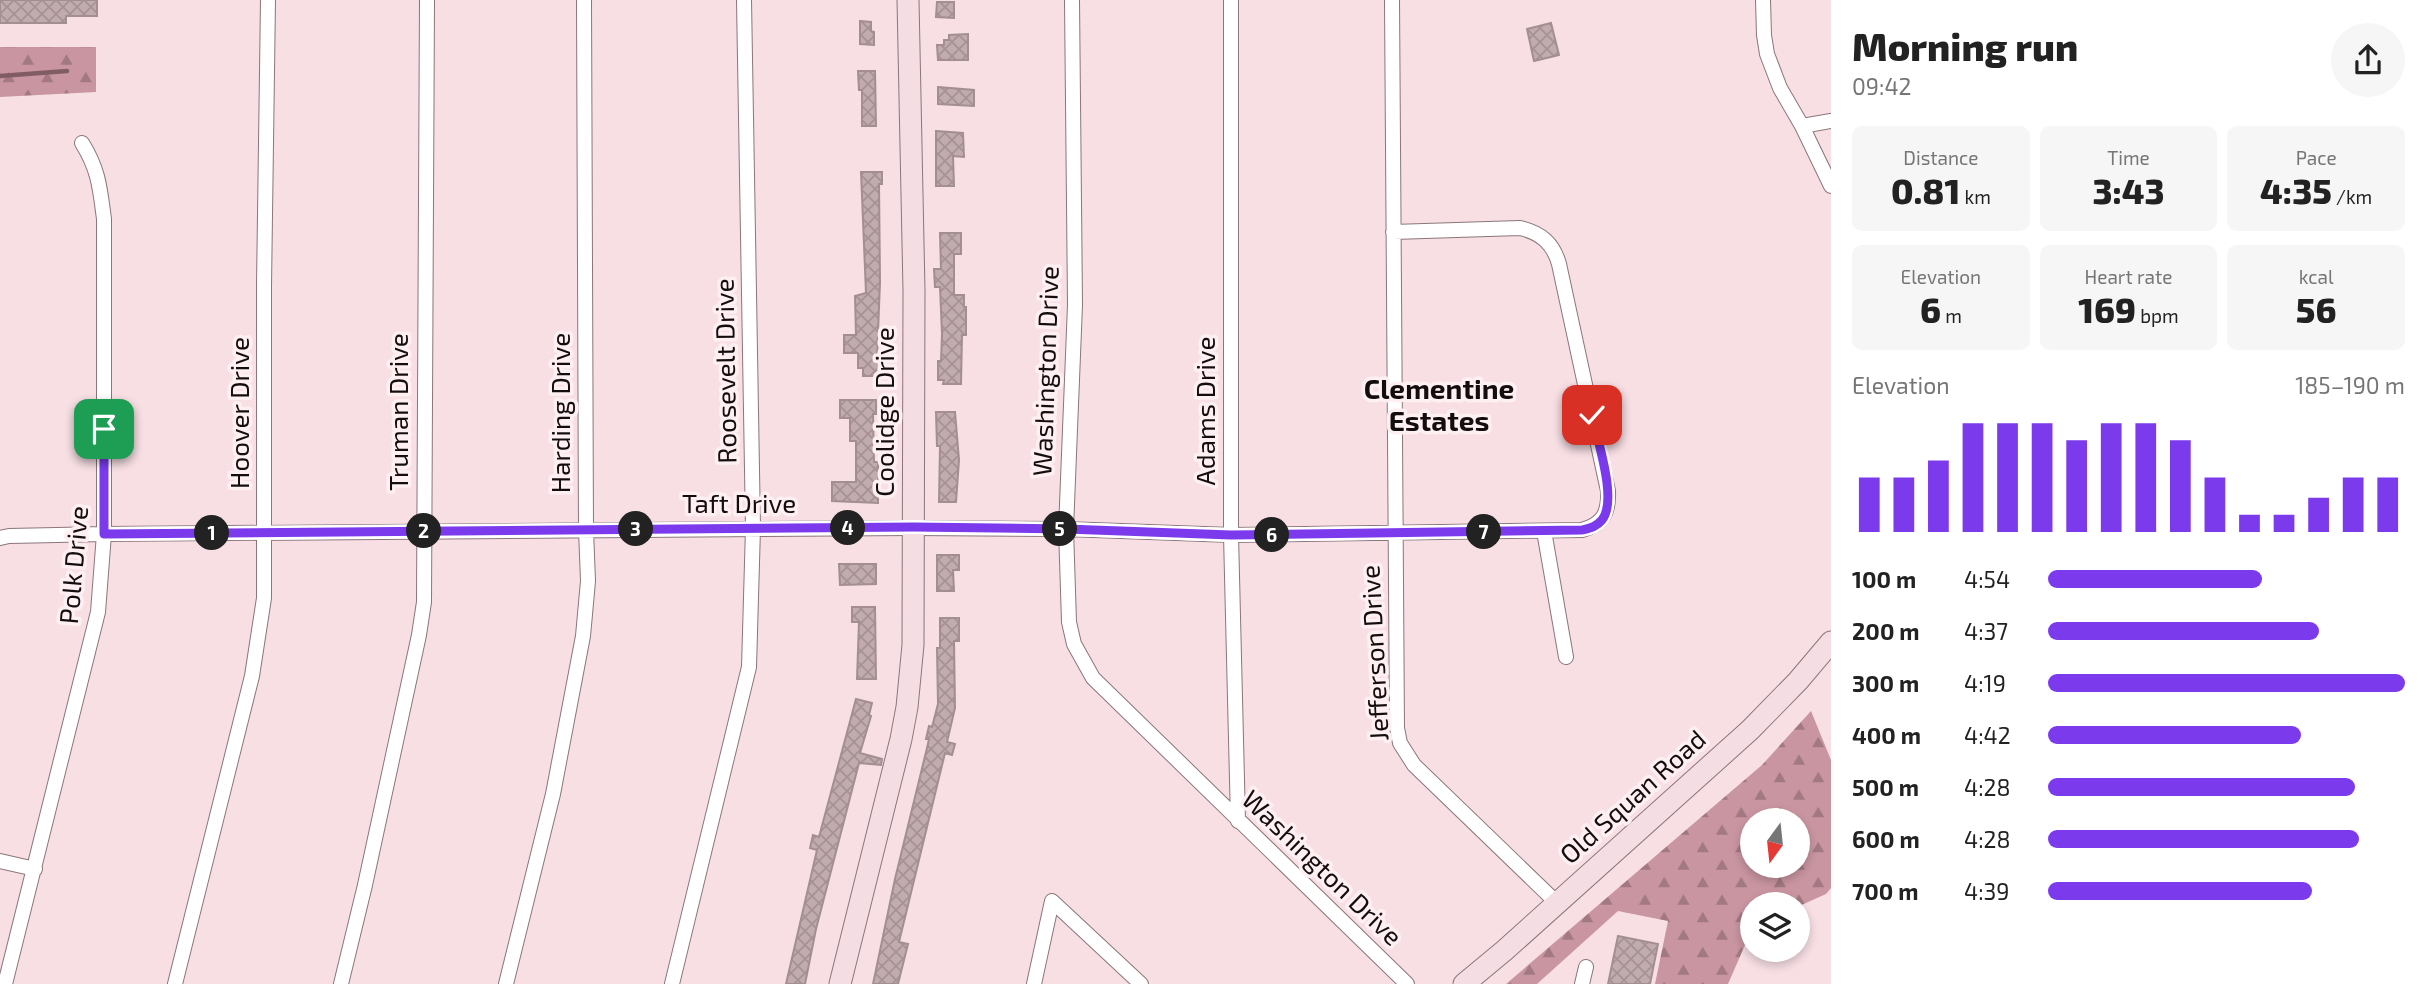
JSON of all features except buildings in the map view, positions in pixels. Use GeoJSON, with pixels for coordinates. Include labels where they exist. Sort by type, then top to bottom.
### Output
{"type":"FeatureCollection","features":[{"type":"Feature","properties":{"kind":"street","name":"Hoover Drive"},"geometry":{"type":"LineString","coordinates":[[174,984],[255,662],[264,598],[268,0]]}},
{"type":"Feature","properties":{"kind":"street","name":"Truman Drive"},"geometry":{"type":"LineString","coordinates":[[341,984],[419,635],[424,602],[427,0]]}},
{"type":"Feature","properties":{"kind":"street","name":"Harding Drive"},"geometry":{"type":"LineString","coordinates":[[506,984],[553,794],[583,636],[588,581],[584,0]]}},
{"type":"Feature","properties":{"kind":"street","name":"Roosevelt Drive"},"geometry":{"type":"LineString","coordinates":[[672,984],[750,667],[753,528],[744,0]]}},
{"type":"Feature","properties":{"kind":"street","name":"Coolidge Drive"},"geometry":{"type":"LineString","coordinates":[[840,984],[907,706],[913,645],[914,291],[908,0]]}},
{"type":"Feature","properties":{"kind":"street","name":"Washington Drive"},"geometry":{"type":"LineString","coordinates":[[1072,0],[1074,305],[1066,529],[1069,622],[1083,662],[1093,678],[1407,984]]}},
{"type":"Feature","properties":{"kind":"street","name":"Adams Drive"},"geometry":{"type":"LineString","coordinates":[[1231,0],[1231,535],[1238,821]]}},
{"type":"Feature","properties":{"kind":"street","name":"Jefferson Drive"},"geometry":{"type":"LineString","coordinates":[[1392,0],[1395,533],[1397,714],[1400,743],[1414,765],[1557,904]]}},
{"type":"Feature","properties":{"kind":"street"},"geometry":{"type":"LineString","coordinates":[[1763,0],[1763,35],[1767,54],[1780,88],[1831,186]]}},
{"type":"Feature","properties":{"kind":"street"},"geometry":{"type":"LineString","coordinates":[[1802,126],[1831,121]]}},
{"type":"Feature","properties":{"kind":"street","name":"Polk Drive"},"geometry":{"type":"LineString","coordinates":[[5,984],[99,612],[104,534],[104,219],[100,181],[94,162],[82,143]]}},
{"type":"Feature","properties":{"kind":"street","name":"Taft Drive"},"geometry":{"type":"LineString","coordinates":[[0,538],[104,534],[913,527],[1231,535],[1544,531],[1595,527],[1603,519],[1608,501],[1555,252],[1550,243],[1520,228],[1393,232]]}},
{"type":"Feature","properties":{"kind":"street"},"geometry":{"type":"LineString","coordinates":[[1544,531],[1566,657]]}},
{"type":"Feature","properties":{"kind":"street","name":"Old Squan Road"},"geometry":{"type":"LineString","coordinates":[[1464,984],[1745,734],[1831,642]]}},
{"type":"Feature","properties":{"kind":"street"},"geometry":{"type":"LineString","coordinates":[[0,861],[35,869]]}},
{"type":"Feature","properties":{"kind":"street"},"geometry":{"type":"LineString","coordinates":[[1034,984],[1052,901],[1141,984]]}},
{"type":"Feature","properties":{"kind":"street"},"geometry":{"type":"LineString","coordinates":[[1582,984],[1586,967]]}},
{"type":"Feature","properties":{"kind":"green space"},"geometry":{"type":"Polygon","coordinates":[[[0,47],[96,47],[96,92],[0,97],[0,47]]]}},
{"type":"Feature","properties":{"kind":"green space"},"geometry":{"type":"Polygon","coordinates":[[[1811,711],[1831,760],[1831,888],[1826,894],[1810,901],[1810,892],[1740,892],[1740,956],[1728,984],[1655,984],[1668,921],[1618,911],[1537,984],[1506,984],[1762,765],[1811,711]]]}},
{"type":"Feature","properties":{"kind":"waterway"},"geometry":{"type":"LineString","coordinates":[[0,76],[67,71]]}},
{"type":"Feature","properties":{"kind":"district","name":"Clementine Estates"},"geometry":{"type":"Point","coordinates":[1439,405]}},
{"type":"Feature","properties":{"kind":"route"},"geometry":{"type":"LineString","coordinates":[[104,429],[104,534],[913,527],[1231,535],[1582,530],[1595,527],[1607,510],[1608,491],[1592,415]]}}]}
